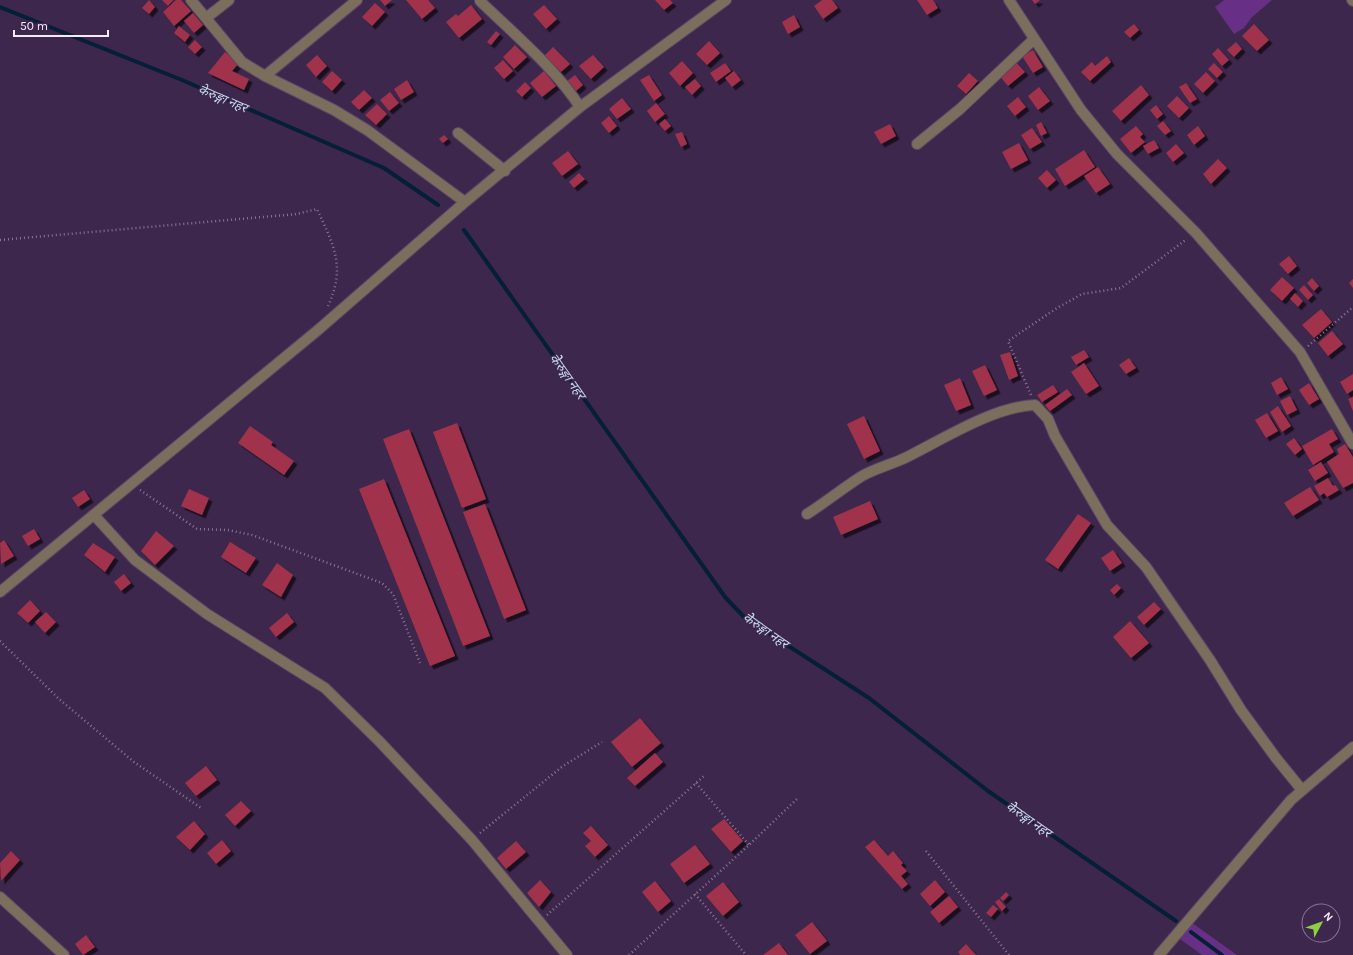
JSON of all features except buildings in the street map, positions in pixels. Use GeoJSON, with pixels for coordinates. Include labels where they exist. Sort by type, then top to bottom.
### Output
{"type":"FeatureCollection","features":[{"type":"Feature","properties":{"kind":"street"},"geometry":{"type":"LineString","coordinates":[[191,0],[242,62],[265,76],[334,110],[367,130],[465,202]]}},
{"type":"Feature","properties":{"kind":"street"},"geometry":{"type":"LineString","coordinates":[[206,18],[229,0]]}},
{"type":"Feature","properties":{"kind":"street"},"geometry":{"type":"LineString","coordinates":[[265,76],[357,0]]}},
{"type":"Feature","properties":{"kind":"street"},"geometry":{"type":"LineString","coordinates":[[0,592],[318,330],[465,202],[505,171],[580,107],[726,0]]}},
{"type":"Feature","properties":{"kind":"street"},"geometry":{"type":"LineString","coordinates":[[1009,0],[1081,110],[1117,154],[1196,233],[1300,352],[1353,444]]}},
{"type":"Feature","properties":{"kind":"street"},"geometry":{"type":"LineString","coordinates":[[480,1],[553,72],[570,91],[580,107]]}},
{"type":"Feature","properties":{"kind":"street"},"geometry":{"type":"LineString","coordinates":[[917,144],[960,109],[1034,40]]}},
{"type":"Feature","properties":{"kind":"street"},"geometry":{"type":"LineString","coordinates":[[458,133],[505,171]]}},
{"type":"Feature","properties":{"kind":"street"},"geometry":{"type":"LineString","coordinates":[[807,514],[863,476],[906,457],[943,437],[987,418],[1024,405],[1035,405],[1048,419],[1055,436],[1107,525],[1146,568],[1210,660],[1241,710],[1272,753],[1302,790]]}},
{"type":"Feature","properties":{"kind":"street"},"geometry":{"type":"LineString","coordinates":[[94,515],[135,560],[153,574],[207,614],[324,688],[380,742],[472,840],[567,955]]}},
{"type":"Feature","properties":{"kind":"street"},"geometry":{"type":"LineString","coordinates":[[1159,955],[1291,800],[1353,747]]}},
{"type":"Feature","properties":{"kind":"street"},"geometry":{"type":"LineString","coordinates":[[0,897],[64,955]]}},
{"type":"Feature","properties":{"kind":"path"},"geometry":{"type":"LineString","coordinates":[[0,240],[297,214],[318,209],[336,250],[338,276],[326,311]]}},
{"type":"Feature","properties":{"kind":"path"},"geometry":{"type":"LineString","coordinates":[[1033,405],[1031,392],[1008,341],[1057,308],[1082,294],[1121,288],[1196,233]]}},
{"type":"Feature","properties":{"kind":"path"},"geometry":{"type":"LineString","coordinates":[[1300,352],[1353,307]]}},
{"type":"Feature","properties":{"kind":"path"},"geometry":{"type":"LineString","coordinates":[[132,484],[197,528],[228,530],[252,535],[382,583],[393,594],[420,663]]}},
{"type":"Feature","properties":{"kind":"path"},"geometry":{"type":"LineString","coordinates":[[0,641],[59,699],[117,748],[134,762],[201,808]]}},
{"type":"Feature","properties":{"kind":"path"},"geometry":{"type":"LineString","coordinates":[[472,840],[563,766],[602,742]]}},
{"type":"Feature","properties":{"kind":"path"},"geometry":{"type":"LineString","coordinates":[[539,922],[704,776]]}},
{"type":"Feature","properties":{"kind":"path"},"geometry":{"type":"LineString","coordinates":[[696,783],[749,845]]}},
{"type":"Feature","properties":{"kind":"path"},"geometry":{"type":"LineString","coordinates":[[629,955],[798,798]]}},
{"type":"Feature","properties":{"kind":"path"},"geometry":{"type":"LineString","coordinates":[[926,851],[1008,955]]}},
{"type":"Feature","properties":{"kind":"path"},"geometry":{"type":"LineString","coordinates":[[695,894],[746,955]]}},
{"type":"Feature","properties":{"kind":"shaded area"},"geometry":{"type":"Polygon","coordinates":[[[1224,0],[1272,0],[1252,17],[1244,28],[1234,34],[1215,7],[1224,0]]]}},
{"type":"Feature","properties":{"kind":"shaded area"},"geometry":{"type":"Polygon","coordinates":[[[1188,920],[1237,955],[1202,955],[1176,936],[1188,920]]]}},
{"type":"Feature","properties":{"kind":"waterway","name":"केरुङ्गा नहर"},"geometry":{"type":"LineString","coordinates":[[0,7],[182,80],[384,168],[438,205]]}},
{"type":"Feature","properties":{"kind":"waterway","name":"केेरुङ्गा नहर"},"geometry":{"type":"LineString","coordinates":[[464,230],[725,597],[745,618],[869,698],[988,791],[1176,921]]}},
{"type":"Feature","properties":{"kind":"waterway","name":"केेरुङ्गा नहर"},"geometry":{"type":"LineString","coordinates":[[1191,932],[1222,955]]}}]}
